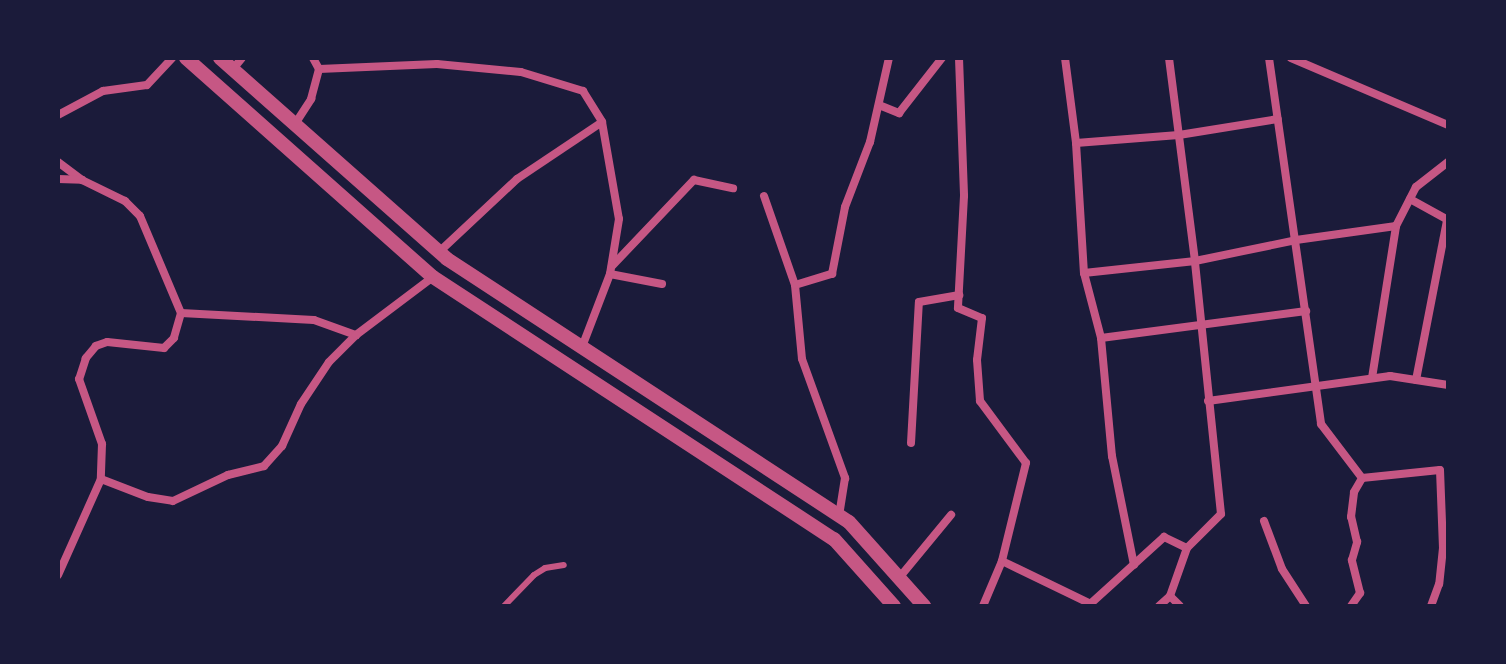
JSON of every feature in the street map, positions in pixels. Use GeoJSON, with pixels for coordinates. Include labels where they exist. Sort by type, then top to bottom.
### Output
{"type":"FeatureCollection","features":[{"type":"Feature","properties":{"kind":"street"},"geometry":{"type":"LineString","coordinates":[[58,115],[103,91],[147,85],[172,58]]}},
{"type":"Feature","properties":{"kind":"street"},"geometry":{"type":"LineString","coordinates":[[186,58],[433,277],[834,539],[894,606]]}},
{"type":"Feature","properties":{"kind":"street"},"geometry":{"type":"LineString","coordinates":[[220,58],[237,64],[295,124],[439,252],[839,515],[924,606]]}},
{"type":"Feature","properties":{"kind":"street"},"geometry":{"type":"LineString","coordinates":[[295,124],[311,99],[319,69],[313,58]]}},
{"type":"Feature","properties":{"kind":"street"},"geometry":{"type":"LineString","coordinates":[[795,285],[832,274],[845,207],[870,142],[889,58]]}},
{"type":"Feature","properties":{"kind":"street"},"geometry":{"type":"LineString","coordinates":[[879,105],[899,113],[942,58]]}},
{"type":"Feature","properties":{"kind":"street"},"geometry":{"type":"LineString","coordinates":[[959,58],[964,196],[958,308],[982,318],[977,360],[980,401],[1026,463],[1002,561],[983,606]]}},
{"type":"Feature","properties":{"kind":"street"},"geometry":{"type":"LineString","coordinates":[[1065,58],[1076,143],[1084,273],[1101,338],[1112,456],[1132,538],[1134,565]]}},
{"type":"Feature","properties":{"kind":"street"},"geometry":{"type":"LineString","coordinates":[[1159,606],[1170,596],[1187,548],[1221,514],[1195,261],[1169,58]]}},
{"type":"Feature","properties":{"kind":"street"},"geometry":{"type":"LineString","coordinates":[[1269,58],[1321,424],[1362,478]]}},
{"type":"Feature","properties":{"kind":"street"},"geometry":{"type":"LineString","coordinates":[[1291,58],[1448,125]]}},
{"type":"Feature","properties":{"kind":"street"},"geometry":{"type":"LineString","coordinates":[[319,69],[437,64],[521,72],[583,91],[602,122],[619,219],[611,270],[582,347]]}},
{"type":"Feature","properties":{"kind":"street"},"geometry":{"type":"LineString","coordinates":[[1076,143],[1179,135],[1278,119]]}},
{"type":"Feature","properties":{"kind":"street"},"geometry":{"type":"LineString","coordinates":[[439,252],[517,179],[602,122]]}},
{"type":"Feature","properties":{"kind":"street"},"geometry":{"type":"LineString","coordinates":[[58,162],[82,180],[125,201],[140,216],[181,313],[174,338],[164,348],[107,342],[96,346],[86,358],[79,379],[102,444],[101,479],[58,575]]}},
{"type":"Feature","properties":{"kind":"street"},"geometry":{"type":"LineString","coordinates":[[1372,378],[1396,226],[1416,187],[1448,162]]}},
{"type":"Feature","properties":{"kind":"street"},"geometry":{"type":"LineString","coordinates":[[58,179],[82,180]]}},
{"type":"Feature","properties":{"kind":"street"},"geometry":{"type":"LineString","coordinates":[[611,270],[694,180],[733,188]]}},
{"type":"Feature","properties":{"kind":"street"},"geometry":{"type":"LineString","coordinates":[[764,196],[795,285],[802,359],[845,478],[839,515]]}},
{"type":"Feature","properties":{"kind":"street"},"geometry":{"type":"LineString","coordinates":[[1410,199],[1448,220],[1416,380]]}},
{"type":"Feature","properties":{"kind":"street"},"geometry":{"type":"LineString","coordinates":[[1084,273],[1195,261],[1296,240],[1396,226]]}},
{"type":"Feature","properties":{"kind":"street"},"geometry":{"type":"LineString","coordinates":[[611,270],[662,284]]}},
{"type":"Feature","properties":{"kind":"street"},"geometry":{"type":"LineString","coordinates":[[101,479],[148,497],[173,501],[218,479],[264,466],[282,446],[317,379],[356,335],[433,277]]}},
{"type":"Feature","properties":{"kind":"street"},"geometry":{"type":"LineString","coordinates":[[911,443],[919,302],[959,295]]}},
{"type":"Feature","properties":{"kind":"street"},"geometry":{"type":"LineString","coordinates":[[1101,338],[1201,328],[1306,311]]}},
{"type":"Feature","properties":{"kind":"street"},"geometry":{"type":"LineString","coordinates":[[181,313],[314,320],[356,335]]}},
{"type":"Feature","properties":{"kind":"street"},"geometry":{"type":"LineString","coordinates":[[1208,401],[1390,376],[1448,385]]}},
{"type":"Feature","properties":{"kind":"street"},"geometry":{"type":"LineString","coordinates":[[1362,478],[1440,470],[1443,548],[1439,584],[1431,606]]}},
{"type":"Feature","properties":{"kind":"street"},"geometry":{"type":"LineString","coordinates":[[1351,606],[1360,593],[1352,560],[1357,542],[1351,517],[1354,492],[1362,478]]}},
{"type":"Feature","properties":{"kind":"street"},"geometry":{"type":"LineString","coordinates":[[899,578],[951,515]]}},
{"type":"Feature","properties":{"kind":"street"},"geometry":{"type":"LineString","coordinates":[[1264,521],[1282,569],[1306,606]]}},
{"type":"Feature","properties":{"kind":"street"},"geometry":{"type":"LineString","coordinates":[[1002,561],[1090,605],[1164,537],[1187,548]]}},
{"type":"Feature","properties":{"kind":"street"},"geometry":{"type":"LineString","coordinates":[[1170,596],[1180,606]]}},
{"type":"Feature","properties":{"kind":"lane"},"geometry":{"type":"LineString","coordinates":[[504,606],[534,575],[564,565]]}}]}
